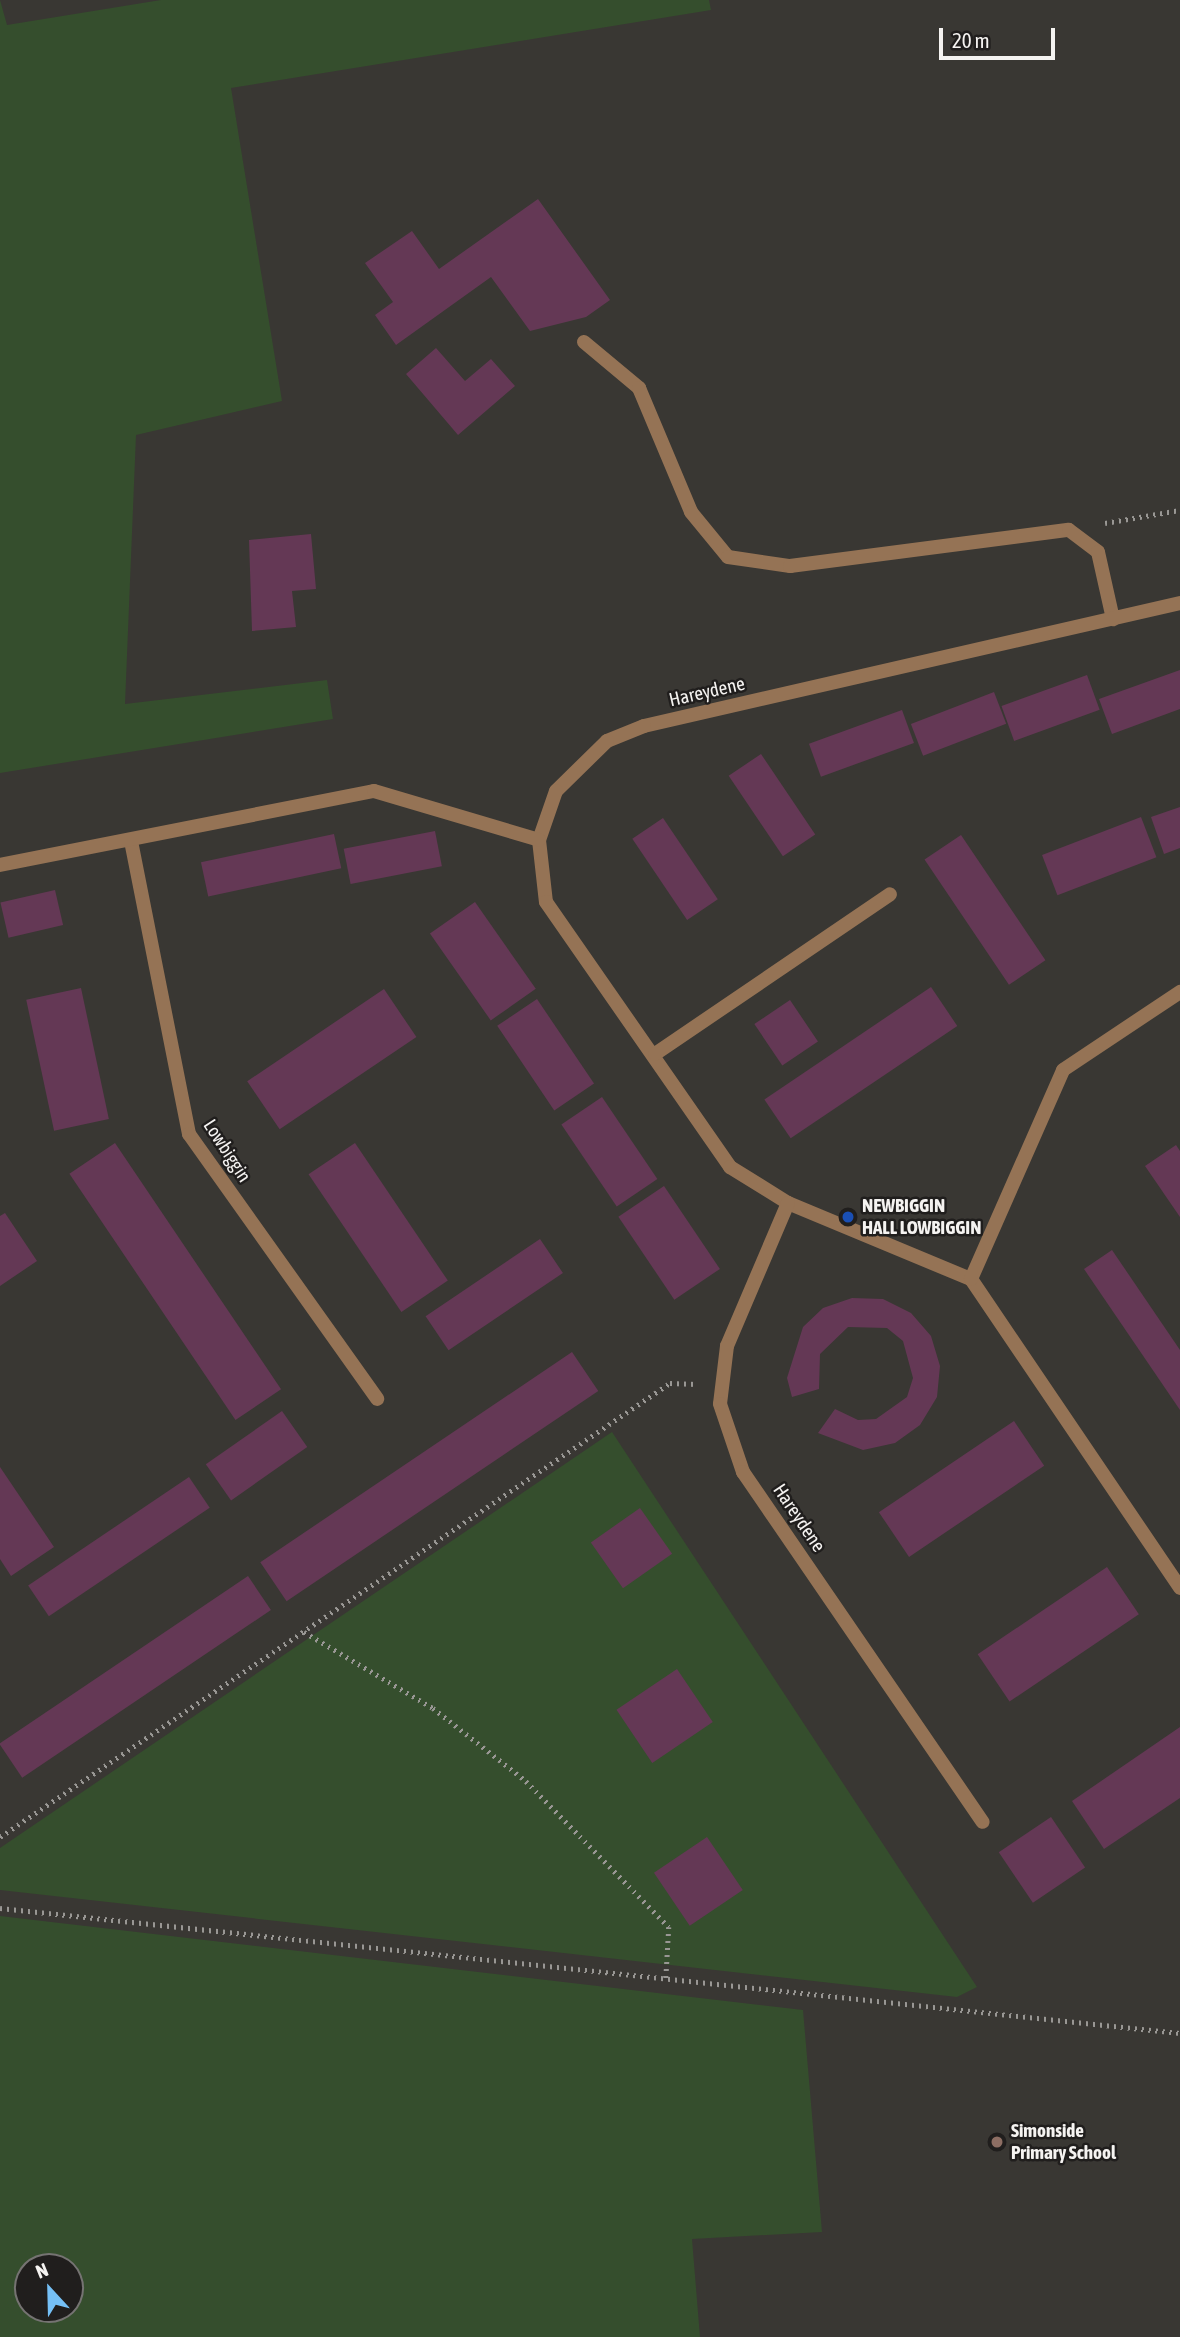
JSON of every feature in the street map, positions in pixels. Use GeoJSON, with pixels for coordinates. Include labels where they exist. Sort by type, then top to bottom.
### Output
{"type":"FeatureCollection","features":[{"type":"Feature","properties":{"kind":"street"},"geometry":{"type":"LineString","coordinates":[[584,342],[639,388],[691,512],[728,557],[790,566],[1069,530],[1098,552],[1113,619]]}},
{"type":"Feature","properties":{"kind":"street","name":"Hareydene"},"geometry":{"type":"LineString","coordinates":[[971,1279],[788,1203],[730,1167],[655,1054],[546,902],[539,839],[556,791],[607,741],[644,726],[1180,603]]}},
{"type":"Feature","properties":{"kind":"street"},"geometry":{"type":"LineString","coordinates":[[0,865],[374,791],[539,839]]}},
{"type":"Feature","properties":{"kind":"street","name":"Lowbiggin"},"geometry":{"type":"LineString","coordinates":[[131,841],[189,1134],[377,1399]]}},
{"type":"Feature","properties":{"kind":"street"},"geometry":{"type":"LineString","coordinates":[[655,1054],[890,894]]}},
{"type":"Feature","properties":{"kind":"street"},"geometry":{"type":"LineString","coordinates":[[1180,992],[1063,1070],[971,1279],[1180,1588]]}},
{"type":"Feature","properties":{"kind":"street","name":"Hareydene"},"geometry":{"type":"LineString","coordinates":[[788,1203],[727,1346],[720,1404],[743,1472],[983,1822]]}},
{"type":"Feature","properties":{"kind":"path"},"geometry":{"type":"LineString","coordinates":[[1069,530],[1180,510]]}},
{"type":"Feature","properties":{"kind":"path"},"geometry":{"type":"LineString","coordinates":[[0,1837],[670,1383],[723,1385]]}},
{"type":"Feature","properties":{"kind":"path"},"geometry":{"type":"LineString","coordinates":[[304,1632],[433,1708],[526,1780],[669,1927],[666,1979]]}},
{"type":"Feature","properties":{"kind":"path"},"geometry":{"type":"LineString","coordinates":[[0,1908],[1180,2033]]}},
{"type":"Feature","properties":{"kind":"green space"},"geometry":{"type":"Polygon","coordinates":[[[0,0],[7,25],[161,0],[709,0],[711,10],[231,88],[282,401],[136,435],[125,704],[327,680],[333,719],[0,773],[0,0]]]}},
{"type":"Feature","properties":{"kind":"green space"},"geometry":{"type":"Polygon","coordinates":[[[612,1432],[977,1987],[957,1997],[0,1890],[0,1848],[612,1432]]]}},
{"type":"Feature","properties":{"kind":"green space"},"geometry":{"type":"Polygon","coordinates":[[[0,1916],[803,2010],[822,2232],[692,2239],[700,2337],[0,2337],[0,1916]]]}},
{"type":"Feature","properties":{"kind":"building"},"geometry":{"type":"Polygon","coordinates":[[[538,199],[610,300],[586,317],[530,331],[491,277],[396,345],[375,315],[393,302],[365,263],[412,231],[439,269],[538,199]]]}},
{"type":"Feature","properties":{"kind":"building"},"geometry":{"type":"Polygon","coordinates":[[[436,348],[465,381],[491,359],[515,386],[458,435],[406,374],[436,348]]]}},
{"type":"Feature","properties":{"kind":"building"},"geometry":{"type":"Polygon","coordinates":[[[311,534],[316,589],[292,591],[296,627],[252,631],[249,540],[311,534]]]}},
{"type":"Feature","properties":{"kind":"building"},"geometry":{"type":"Polygon","coordinates":[[[1180,670],[1180,709],[1112,734],[1099,699],[1180,670]]]}},
{"type":"Feature","properties":{"kind":"building"},"geometry":{"type":"Polygon","coordinates":[[[1087,675],[1100,710],[1014,741],[1001,706],[1087,675]]]}},
{"type":"Feature","properties":{"kind":"building"},"geometry":{"type":"Polygon","coordinates":[[[994,692],[1006,724],[923,756],[911,724],[994,692]]]}},
{"type":"Feature","properties":{"kind":"building"},"geometry":{"type":"Polygon","coordinates":[[[902,710],[914,743],[821,777],[809,744],[902,710]]]}},
{"type":"Feature","properties":{"kind":"building"},"geometry":{"type":"Polygon","coordinates":[[[761,754],[815,834],[783,856],[729,776],[761,754]]]}},
{"type":"Feature","properties":{"kind":"building"},"geometry":{"type":"Polygon","coordinates":[[[1180,807],[1180,848],[1164,854],[1151,817],[1180,807]]]}},
{"type":"Feature","properties":{"kind":"building"},"geometry":{"type":"Polygon","coordinates":[[[1141,817],[1156,857],[1057,895],[1042,855],[1141,817]]]}},
{"type":"Feature","properties":{"kind":"building"},"geometry":{"type":"Polygon","coordinates":[[[663,818],[718,899],[687,920],[632,839],[663,818]]]}},
{"type":"Feature","properties":{"kind":"building"},"geometry":{"type":"Polygon","coordinates":[[[435,831],[442,866],[351,884],[344,849],[435,831]]]}},
{"type":"Feature","properties":{"kind":"building"},"geometry":{"type":"Polygon","coordinates":[[[334,834],[341,868],[208,897],[201,862],[334,834]]]}},
{"type":"Feature","properties":{"kind":"building"},"geometry":{"type":"Polygon","coordinates":[[[961,835],[1045,960],[1009,985],[925,860],[961,835]]]}},
{"type":"Feature","properties":{"kind":"building"},"geometry":{"type":"Polygon","coordinates":[[[55,890],[63,925],[9,938],[0,903],[55,890]]]}},
{"type":"Feature","properties":{"kind":"building"},"geometry":{"type":"Polygon","coordinates":[[[475,902],[536,989],[491,1020],[430,934],[475,902]]]}},
{"type":"Feature","properties":{"kind":"building"},"geometry":{"type":"Polygon","coordinates":[[[931,987],[957,1026],[791,1138],[764,1099],[931,987]]]}},
{"type":"Feature","properties":{"kind":"building"},"geometry":{"type":"Polygon","coordinates":[[[81,988],[109,1119],[54,1131],[26,1000],[81,988]]]}},
{"type":"Feature","properties":{"kind":"building"},"geometry":{"type":"Polygon","coordinates":[[[384,989],[416,1037],[280,1129],[247,1081],[384,989]]]}},
{"type":"Feature","properties":{"kind":"building"},"geometry":{"type":"Polygon","coordinates":[[[537,999],[594,1084],[554,1110],[497,1026],[537,999]]]}},
{"type":"Feature","properties":{"kind":"building"},"geometry":{"type":"Polygon","coordinates":[[[790,1000],[818,1041],[782,1065],[754,1024],[790,1000]]]}},
{"type":"Feature","properties":{"kind":"building"},"geometry":{"type":"Polygon","coordinates":[[[602,1097],[657,1179],[617,1206],[561,1124],[602,1097]]]}},
{"type":"Feature","properties":{"kind":"building"},"geometry":{"type":"Polygon","coordinates":[[[115,1143],[281,1389],[235,1420],[69,1174],[115,1143]]]}},
{"type":"Feature","properties":{"kind":"building"},"geometry":{"type":"Polygon","coordinates":[[[355,1143],[448,1281],[401,1312],[309,1174],[355,1143]]]}},
{"type":"Feature","properties":{"kind":"building"},"geometry":{"type":"Polygon","coordinates":[[[1176,1145],[1180,1151],[1180,1217],[1145,1166],[1176,1145]]]}},
{"type":"Feature","properties":{"kind":"building"},"geometry":{"type":"Polygon","coordinates":[[[664,1186],[720,1269],[674,1300],[618,1217],[664,1186]]]}},
{"type":"Feature","properties":{"kind":"building"},"geometry":{"type":"Polygon","coordinates":[[[5,1213],[37,1261],[0,1286],[0,1216],[5,1213]]]}},
{"type":"Feature","properties":{"kind":"building"},"geometry":{"type":"Polygon","coordinates":[[[540,1239],[563,1273],[449,1350],[426,1316],[540,1239]]]}},
{"type":"Feature","properties":{"kind":"building"},"geometry":{"type":"Polygon","coordinates":[[[1112,1250],[1180,1350],[1180,1410],[1084,1269],[1112,1250]]]}},
{"type":"Feature","properties":{"kind":"building"},"geometry":{"type":"Polygon","coordinates":[[[852,1298],[883,1299],[911,1313],[931,1336],[940,1366],[937,1397],[920,1425],[895,1443],[863,1450],[818,1433],[835,1409],[858,1420],[876,1419],[907,1397],[913,1378],[903,1341],[887,1328],[848,1327],[820,1354],[819,1389],[792,1397],[787,1378],[803,1327],[823,1308],[852,1298]]]}},
{"type":"Feature","properties":{"kind":"building"},"geometry":{"type":"Polygon","coordinates":[[[572,1352],[598,1391],[287,1601],[260,1562],[572,1352]]]}},
{"type":"Feature","properties":{"kind":"building"},"geometry":{"type":"Polygon","coordinates":[[[282,1411],[307,1447],[231,1500],[206,1464],[282,1411]]]}},
{"type":"Feature","properties":{"kind":"building"},"geometry":{"type":"Polygon","coordinates":[[[1014,1421],[1044,1466],[909,1557],[879,1512],[1014,1421]]]}},
{"type":"Feature","properties":{"kind":"building"},"geometry":{"type":"Polygon","coordinates":[[[0,1467],[54,1547],[11,1576],[0,1559],[0,1467]]]}},
{"type":"Feature","properties":{"kind":"building"},"geometry":{"type":"Polygon","coordinates":[[[189,1477],[210,1508],[49,1616],[28,1585],[189,1477]]]}},
{"type":"Feature","properties":{"kind":"building"},"geometry":{"type":"Polygon","coordinates":[[[640,1508],[672,1554],[623,1588],[591,1542],[640,1508]]]}},
{"type":"Feature","properties":{"kind":"building"},"geometry":{"type":"Polygon","coordinates":[[[1107,1567],[1139,1614],[1010,1701],[978,1654],[1107,1567]]]}},
{"type":"Feature","properties":{"kind":"building"},"geometry":{"type":"Polygon","coordinates":[[[248,1576],[271,1610],[22,1778],[0,1743],[248,1576]]]}},
{"type":"Feature","properties":{"kind":"building"},"geometry":{"type":"Polygon","coordinates":[[[677,1669],[713,1722],[652,1763],[616,1710],[677,1669]]]}},
{"type":"Feature","properties":{"kind":"building"},"geometry":{"type":"Polygon","coordinates":[[[1180,1727],[1180,1798],[1104,1849],[1072,1801],[1180,1727]]]}},
{"type":"Feature","properties":{"kind":"building"},"geometry":{"type":"Polygon","coordinates":[[[1051,1817],[1085,1868],[1033,1903],[999,1852],[1051,1817]]]}},
{"type":"Feature","properties":{"kind":"building"},"geometry":{"type":"Polygon","coordinates":[[[707,1837],[743,1890],[690,1926],[654,1873],[707,1837]]]}},
{"type":"Feature","properties":{"kind":"place","name":"NEWBIGGIN HALL LOWBIGGIN"},"geometry":{"type":"Point","coordinates":[848,1217]}},
{"type":"Feature","properties":{"kind":"place","name":"Simonside Primary School"},"geometry":{"type":"Point","coordinates":[997,2142]}}]}
